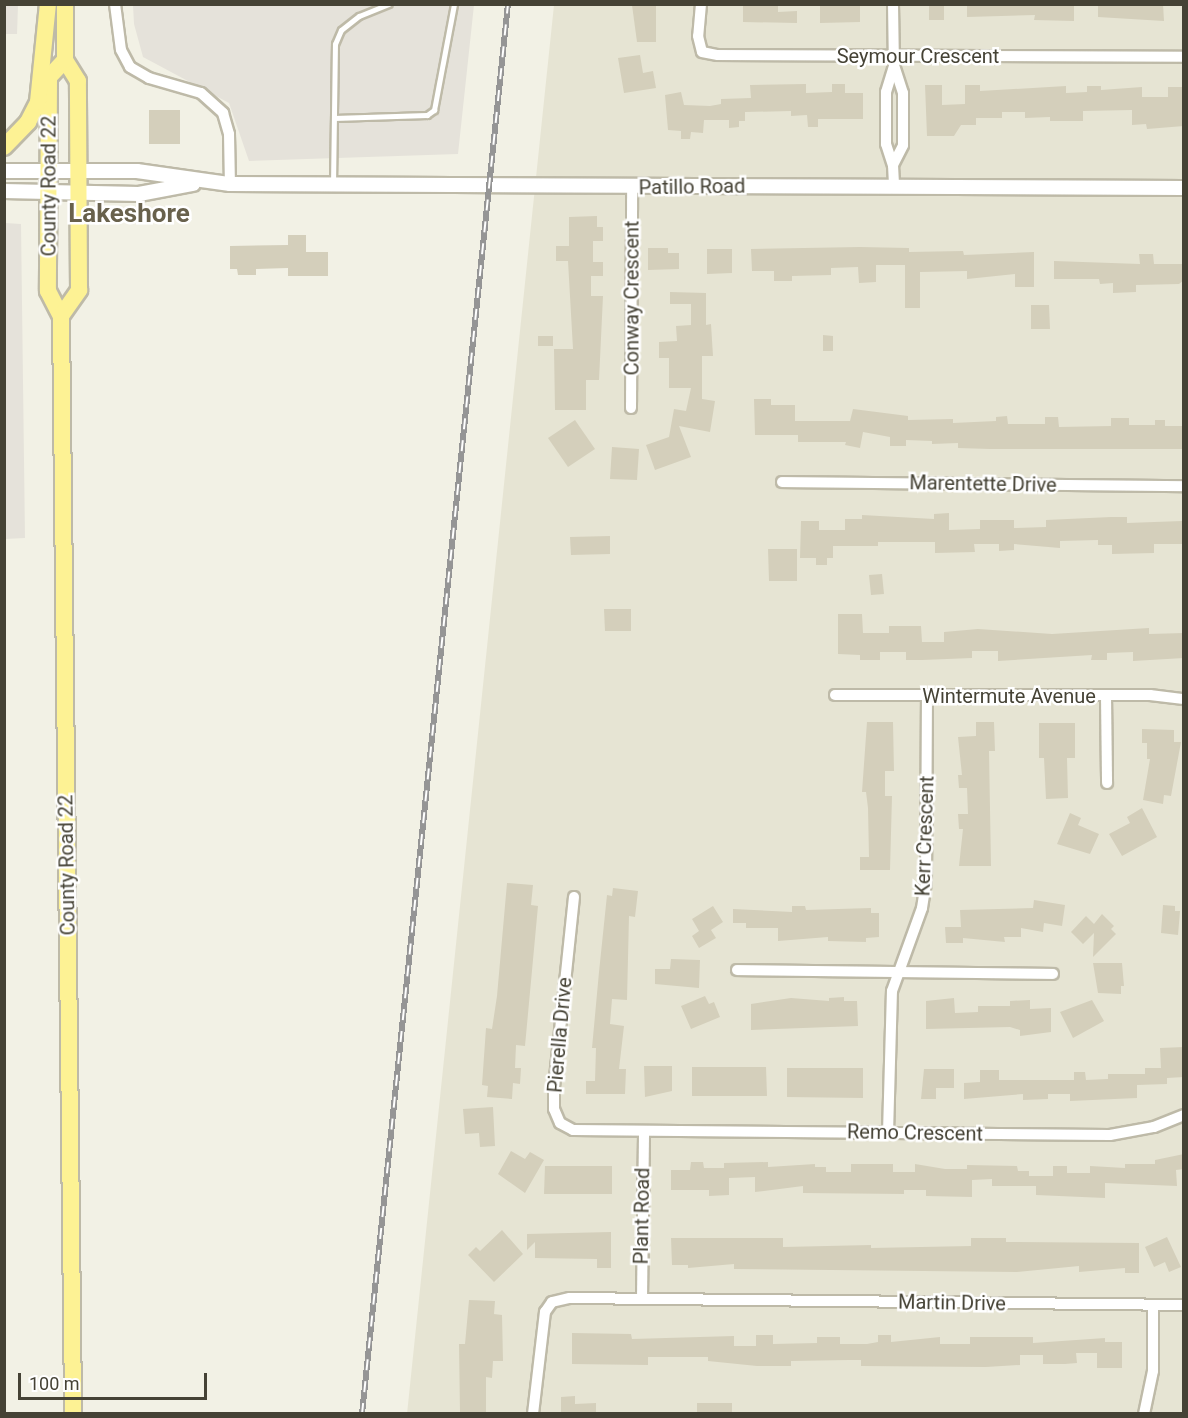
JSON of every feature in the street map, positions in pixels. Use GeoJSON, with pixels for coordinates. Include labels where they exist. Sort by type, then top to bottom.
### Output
{"type":"FeatureCollection","features":[{"type":"Feature","properties":{"kind":"main road"},"geometry":{"type":"LineString","coordinates":[[4,147],[28,122],[38,102],[48,4]]}},
{"type":"Feature","properties":{"kind":"main road","name":"County Road 22"},"geometry":{"type":"LineString","coordinates":[[61,316],[79,290],[78,81],[65,60],[65,4]]}},
{"type":"Feature","properties":{"kind":"main road","name":"County Road 22"},"geometry":{"type":"LineString","coordinates":[[65,60],[49,77],[48,291],[61,316],[73,1413]]}},
{"type":"Feature","properties":{"kind":"street"},"geometry":{"type":"LineString","coordinates":[[115,4],[121,50],[130,67],[150,78],[201,93],[223,113],[230,134],[230,184]]}},
{"type":"Feature","properties":{"kind":"street","name":"Seymour Crescent"},"geometry":{"type":"LineString","coordinates":[[701,4],[698,36],[702,52],[894,61],[1184,57]]}},
{"type":"Feature","properties":{"kind":"street"},"geometry":{"type":"LineString","coordinates":[[893,4],[894,61],[903,93],[903,145],[893,165]]}},
{"type":"Feature","properties":{"kind":"street"},"geometry":{"type":"LineString","coordinates":[[894,61],[886,92],[886,144],[893,165],[894,186]]}},
{"type":"Feature","properties":{"kind":"street","name":"Patillo Road"},"geometry":{"type":"LineString","coordinates":[[4,171],[137,171],[201,182],[230,184],[632,188],[894,186],[1184,188]]}},
{"type":"Feature","properties":{"kind":"street","name":"Patillo Road"},"geometry":{"type":"LineString","coordinates":[[4,191],[140,194],[201,182]]}},
{"type":"Feature","properties":{"kind":"street","name":"Conway Crescent"},"geometry":{"type":"LineString","coordinates":[[631,408],[632,188]]}},
{"type":"Feature","properties":{"kind":"street","name":"Marentette Drive"},"geometry":{"type":"LineString","coordinates":[[782,482],[1184,486]]}},
{"type":"Feature","properties":{"kind":"street","name":"Wintermute Avenue"},"geometry":{"type":"LineString","coordinates":[[835,695],[1106,696],[1184,699]]}},
{"type":"Feature","properties":{"kind":"street","name":"Kerr Crescent"},"geometry":{"type":"LineString","coordinates":[[899,972],[922,908],[926,882],[927,696]]}},
{"type":"Feature","properties":{"kind":"street"},"geometry":{"type":"LineString","coordinates":[[1106,696],[1107,783]]}},
{"type":"Feature","properties":{"kind":"street","name":"Pierella Drive"},"geometry":{"type":"LineString","coordinates":[[574,897],[554,1108],[560,1123],[573,1130],[644,1132]]}},
{"type":"Feature","properties":{"kind":"street"},"geometry":{"type":"LineString","coordinates":[[737,970],[1053,974]]}},
{"type":"Feature","properties":{"kind":"street"},"geometry":{"type":"LineString","coordinates":[[888,1133],[890,1013],[899,972]]}},
{"type":"Feature","properties":{"kind":"street","name":"Remo Crescent"},"geometry":{"type":"LineString","coordinates":[[644,1132],[1110,1135],[1154,1127],[1184,1115]]}},
{"type":"Feature","properties":{"kind":"street","name":"Plant Road"},"geometry":{"type":"LineString","coordinates":[[642,1299],[644,1132]]}},
{"type":"Feature","properties":{"kind":"street"},"geometry":{"type":"LineString","coordinates":[[533,1413],[541,1328],[545,1312],[552,1302],[570,1298],[642,1299]]}},
{"type":"Feature","properties":{"kind":"street","name":"Martin Drive"},"geometry":{"type":"LineString","coordinates":[[642,1299],[1153,1305]]}},
{"type":"Feature","properties":{"kind":"street"},"geometry":{"type":"LineString","coordinates":[[1144,1413],[1154,1371],[1153,1305],[1184,1305]]}},
{"type":"Feature","properties":{"kind":"lane"},"geometry":{"type":"LineString","coordinates":[[333,185],[335,44],[341,30],[359,15],[389,4]]}},
{"type":"Feature","properties":{"kind":"lane"},"geometry":{"type":"LineString","coordinates":[[334,118],[427,116],[434,110],[454,4]]}},
{"type":"Feature","properties":{"kind":"shaded area"},"geometry":{"type":"Polygon","coordinates":[[[5,4],[18,5],[17,34],[5,34],[5,4]]]}},
{"type":"Feature","properties":{"kind":"shaded area"},"geometry":{"type":"Polygon","coordinates":[[[133,5],[474,5],[458,154],[249,161],[229,103],[143,57],[134,24],[133,5]]]}},
{"type":"Feature","properties":{"kind":"shaded area"},"geometry":{"type":"Polygon","coordinates":[[[554,5],[1183,5],[1183,1413],[407,1414],[554,5]]]}},
{"type":"Feature","properties":{"kind":"shaded area"},"geometry":{"type":"Polygon","coordinates":[[[5,223],[21,224],[25,538],[5,539],[5,223]]]}},
{"type":"Feature","properties":{"kind":"building"},"geometry":{"type":"Polygon","coordinates":[[[743,4],[778,4],[778,12],[797,11],[797,23],[743,22],[743,4]]]}},
{"type":"Feature","properties":{"kind":"building"},"geometry":{"type":"Polygon","coordinates":[[[820,4],[860,4],[860,22],[820,23],[820,4]]]}},
{"type":"Feature","properties":{"kind":"building"},"geometry":{"type":"Polygon","coordinates":[[[929,4],[944,4],[944,20],[929,20],[929,4]]]}},
{"type":"Feature","properties":{"kind":"building"},"geometry":{"type":"Polygon","coordinates":[[[967,4],[1074,4],[1074,21],[1034,20],[1035,15],[967,17],[967,4]]]}},
{"type":"Feature","properties":{"kind":"building"},"geometry":{"type":"Polygon","coordinates":[[[1098,4],[1163,4],[1164,21],[1098,17],[1098,4]]]}},
{"type":"Feature","properties":{"kind":"building"},"geometry":{"type":"Polygon","coordinates":[[[632,5],[656,5],[656,42],[637,42],[632,5]]]}},
{"type":"Feature","properties":{"kind":"building"},"geometry":{"type":"Polygon","coordinates":[[[640,55],[643,73],[653,71],[656,88],[624,93],[618,58],[640,55]]]}},
{"type":"Feature","properties":{"kind":"building"},"geometry":{"type":"Polygon","coordinates":[[[806,84],[806,93],[832,92],[832,84],[845,84],[845,93],[863,93],[863,119],[818,119],[818,127],[808,127],[807,115],[791,116],[791,111],[745,112],[745,121],[739,121],[739,127],[729,128],[729,120],[704,120],[703,133],[691,132],[690,139],[681,139],[681,131],[668,130],[665,95],[681,92],[684,105],[710,106],[721,104],[721,99],[751,98],[750,85],[806,84]]]}},
{"type":"Feature","properties":{"kind":"building"},"geometry":{"type":"Polygon","coordinates":[[[925,85],[942,85],[942,105],[965,104],[965,85],[980,85],[980,91],[1066,86],[1066,93],[1087,92],[1087,86],[1101,86],[1101,90],[1142,87],[1142,97],[1168,97],[1168,87],[1183,87],[1184,126],[1147,129],[1146,124],[1132,125],[1132,110],[1083,111],[1083,121],[1050,121],[1050,117],[1025,118],[1025,112],[1002,112],[1002,118],[976,118],[976,125],[961,125],[954,136],[927,136],[925,85]]]}},
{"type":"Feature","properties":{"kind":"building"},"geometry":{"type":"Polygon","coordinates":[[[149,110],[180,110],[180,144],[149,144],[149,110]]]}},
{"type":"Feature","properties":{"kind":"building"},"geometry":{"type":"Polygon","coordinates":[[[597,216],[597,227],[603,227],[603,241],[593,241],[593,262],[603,262],[603,276],[591,276],[591,296],[603,296],[599,380],[586,380],[586,410],[555,410],[554,349],[573,349],[568,261],[556,261],[556,246],[569,246],[569,217],[597,216]]]}},
{"type":"Feature","properties":{"kind":"building"},"geometry":{"type":"Polygon","coordinates":[[[288,235],[306,235],[306,252],[328,252],[328,276],[288,276],[288,268],[256,269],[256,275],[238,275],[237,269],[230,269],[230,246],[288,245],[288,235]]]}},
{"type":"Feature","properties":{"kind":"building"},"geometry":{"type":"Polygon","coordinates":[[[648,248],[668,248],[668,253],[679,253],[679,269],[648,270],[648,248]]]}},
{"type":"Feature","properties":{"kind":"building"},"geometry":{"type":"Polygon","coordinates":[[[909,248],[909,252],[963,251],[964,255],[1034,252],[1034,287],[1015,287],[1015,274],[967,279],[967,271],[920,272],[920,308],[905,308],[905,265],[876,265],[876,282],[859,283],[858,267],[831,268],[831,275],[792,276],[792,281],[774,281],[774,271],[752,271],[751,249],[909,248]]]}},
{"type":"Feature","properties":{"kind":"building"},"geometry":{"type":"Polygon","coordinates":[[[707,249],[732,249],[732,273],[707,274],[707,249]]]}},
{"type":"Feature","properties":{"kind":"building"},"geometry":{"type":"Polygon","coordinates":[[[1139,254],[1153,254],[1154,264],[1184,264],[1184,280],[1179,284],[1136,285],[1136,292],[1113,293],[1113,283],[1100,284],[1099,279],[1054,279],[1054,261],[1140,264],[1139,254]]]}},
{"type":"Feature","properties":{"kind":"building"},"geometry":{"type":"Polygon","coordinates":[[[670,292],[706,293],[706,325],[711,324],[713,356],[702,356],[702,399],[715,401],[710,432],[679,426],[691,457],[655,470],[646,445],[669,437],[674,409],[686,411],[691,388],[669,388],[669,358],[659,358],[659,342],[677,341],[676,326],[691,325],[691,304],[670,304],[670,292]]]}},
{"type":"Feature","properties":{"kind":"building"},"geometry":{"type":"Polygon","coordinates":[[[1031,305],[1049,305],[1050,329],[1031,329],[1031,305]]]}},
{"type":"Feature","properties":{"kind":"building"},"geometry":{"type":"Polygon","coordinates":[[[823,335],[833,336],[833,351],[823,351],[823,335]]]}},
{"type":"Feature","properties":{"kind":"building"},"geometry":{"type":"Polygon","coordinates":[[[538,336],[553,336],[553,346],[538,346],[538,336]]]}},
{"type":"Feature","properties":{"kind":"building"},"geometry":{"type":"Polygon","coordinates":[[[754,399],[771,399],[771,405],[795,405],[795,421],[850,421],[853,409],[908,416],[908,420],[953,419],[953,423],[996,421],[996,417],[1007,416],[1008,424],[1045,424],[1045,417],[1058,417],[1059,427],[1111,426],[1111,418],[1129,418],[1129,425],[1155,425],[1155,420],[1165,420],[1165,426],[1184,426],[1184,449],[958,448],[958,443],[932,444],[932,441],[906,440],[906,446],[890,446],[890,437],[863,432],[860,448],[845,445],[846,442],[798,442],[798,435],[755,435],[754,399]]]}},
{"type":"Feature","properties":{"kind":"building"},"geometry":{"type":"Polygon","coordinates":[[[575,420],[595,449],[568,467],[548,438],[575,420]]]}},
{"type":"Feature","properties":{"kind":"building"},"geometry":{"type":"Polygon","coordinates":[[[612,447],[639,449],[637,480],[610,479],[612,447]]]}},
{"type":"Feature","properties":{"kind":"building"},"geometry":{"type":"Polygon","coordinates":[[[949,513],[949,530],[980,529],[980,520],[1014,520],[1014,528],[1046,527],[1046,520],[1111,517],[1127,517],[1127,523],[1182,521],[1184,544],[1154,544],[1154,553],[1112,554],[1112,545],[1098,545],[1098,540],[1060,541],[1060,548],[1014,544],[1014,550],[999,551],[999,544],[974,544],[975,552],[935,553],[935,542],[878,542],[878,546],[833,546],[833,558],[827,558],[827,565],[816,565],[816,558],[800,558],[801,521],[819,521],[819,530],[845,530],[845,519],[862,519],[862,515],[934,519],[934,514],[949,513]]]}},
{"type":"Feature","properties":{"kind":"building"},"geometry":{"type":"Polygon","coordinates":[[[610,536],[610,554],[571,555],[570,537],[610,536]]]}},
{"type":"Feature","properties":{"kind":"building"},"geometry":{"type":"Polygon","coordinates":[[[768,549],[797,549],[797,581],[769,581],[768,549]]]}},
{"type":"Feature","properties":{"kind":"building"},"geometry":{"type":"Polygon","coordinates":[[[882,574],[884,594],[871,595],[869,575],[882,574]]]}},
{"type":"Feature","properties":{"kind":"building"},"geometry":{"type":"Polygon","coordinates":[[[604,609],[631,609],[631,631],[605,631],[604,609]]]}},
{"type":"Feature","properties":{"kind":"building"},"geometry":{"type":"Polygon","coordinates":[[[838,614],[862,614],[863,633],[889,633],[889,626],[921,626],[922,642],[944,642],[944,632],[978,629],[1052,634],[1149,628],[1149,634],[1184,633],[1184,658],[1133,661],[1133,652],[1107,653],[1107,660],[1091,660],[1092,655],[998,661],[998,651],[972,651],[972,658],[906,660],[906,652],[880,652],[880,660],[860,660],[860,655],[838,654],[838,614]]]}},
{"type":"Feature","properties":{"kind":"building"},"geometry":{"type":"Polygon","coordinates":[[[867,722],[893,722],[894,771],[885,771],[885,796],[892,796],[890,870],[860,870],[860,857],[869,857],[868,808],[866,792],[862,792],[867,722]]]}},
{"type":"Feature","properties":{"kind":"building"},"geometry":{"type":"Polygon","coordinates":[[[976,722],[994,722],[995,751],[989,751],[991,866],[959,866],[963,829],[959,829],[958,814],[968,814],[967,788],[959,788],[958,775],[962,775],[958,737],[976,736],[976,722]]]}},
{"type":"Feature","properties":{"kind":"building"},"geometry":{"type":"Polygon","coordinates":[[[1039,723],[1075,723],[1075,758],[1067,758],[1068,798],[1046,799],[1044,758],[1039,758],[1039,723]]]}},
{"type":"Feature","properties":{"kind":"building"},"geometry":{"type":"Polygon","coordinates":[[[1142,729],[1174,730],[1174,742],[1181,742],[1171,796],[1164,795],[1163,804],[1143,800],[1150,759],[1147,759],[1147,743],[1142,743],[1142,729]]]}},
{"type":"Feature","properties":{"kind":"building"},"geometry":{"type":"Polygon","coordinates":[[[1142,808],[1157,837],[1122,856],[1109,834],[1130,823],[1127,817],[1142,808]]]}},
{"type":"Feature","properties":{"kind":"building"},"geometry":{"type":"Polygon","coordinates":[[[1070,813],[1081,818],[1078,825],[1099,834],[1090,854],[1057,844],[1070,813]]]}},
{"type":"Feature","properties":{"kind":"building"},"geometry":{"type":"Polygon","coordinates":[[[507,883],[533,885],[531,905],[538,906],[525,1046],[516,1045],[515,1068],[521,1068],[520,1084],[513,1083],[512,1099],[487,1097],[488,1086],[482,1085],[486,1028],[492,1029],[497,996],[507,883]]]}},
{"type":"Feature","properties":{"kind":"building"},"geometry":{"type":"Polygon","coordinates":[[[613,888],[638,891],[635,917],[629,916],[627,1000],[612,999],[610,1024],[624,1026],[619,1069],[626,1069],[625,1094],[586,1094],[586,1081],[595,1081],[596,1048],[592,1048],[599,972],[607,895],[612,896],[613,888]]]}},
{"type":"Feature","properties":{"kind":"building"},"geometry":{"type":"Polygon","coordinates":[[[1034,900],[1065,905],[1062,926],[1044,923],[1043,932],[1021,928],[1021,937],[1004,937],[1005,942],[963,938],[963,943],[946,943],[945,927],[961,927],[960,910],[1033,908],[1034,900]]]}},
{"type":"Feature","properties":{"kind":"building"},"geometry":{"type":"Polygon","coordinates":[[[1163,905],[1175,906],[1175,911],[1180,911],[1178,935],[1161,933],[1163,905]]]}},
{"type":"Feature","properties":{"kind":"building"},"geometry":{"type":"Polygon","coordinates":[[[713,906],[723,922],[711,930],[716,938],[699,948],[692,936],[699,931],[692,919],[713,906]]]}},
{"type":"Feature","properties":{"kind":"building"},"geometry":{"type":"Polygon","coordinates":[[[792,906],[805,906],[806,910],[871,908],[871,913],[879,913],[879,937],[866,938],[866,942],[828,941],[828,937],[778,941],[778,928],[746,928],[746,923],[733,923],[733,909],[792,912],[792,906]]]}},
{"type":"Feature","properties":{"kind":"building"},"geometry":{"type":"Polygon","coordinates":[[[1102,914],[1114,926],[1111,929],[1116,934],[1093,957],[1094,933],[1083,944],[1071,932],[1086,916],[1094,924],[1102,914]]]}},
{"type":"Feature","properties":{"kind":"building"},"geometry":{"type":"Polygon","coordinates":[[[671,959],[700,960],[699,988],[655,984],[655,969],[670,969],[671,959]]]}},
{"type":"Feature","properties":{"kind":"building"},"geometry":{"type":"Polygon","coordinates":[[[1093,963],[1122,963],[1124,986],[1121,986],[1121,994],[1098,993],[1093,963]]]}},
{"type":"Feature","properties":{"kind":"building"},"geometry":{"type":"Polygon","coordinates":[[[705,996],[709,1004],[714,1002],[720,1017],[691,1029],[681,1006],[705,996]]]}},
{"type":"Feature","properties":{"kind":"building"},"geometry":{"type":"Polygon","coordinates":[[[844,997],[844,1001],[857,1001],[858,1026],[751,1030],[751,1004],[791,998],[829,1001],[829,998],[844,997]]]}},
{"type":"Feature","properties":{"kind":"building"},"geometry":{"type":"Polygon","coordinates":[[[954,998],[955,1013],[978,1012],[978,1006],[1010,1006],[1010,1001],[1030,1000],[1030,1009],[1051,1008],[1051,1032],[1020,1036],[1020,1030],[1010,1027],[926,1029],[926,1001],[954,998]]]}},
{"type":"Feature","properties":{"kind":"building"},"geometry":{"type":"Polygon","coordinates":[[[1092,1000],[1104,1021],[1073,1038],[1060,1012],[1092,1000]]]}},
{"type":"Feature","properties":{"kind":"building"},"geometry":{"type":"Polygon","coordinates":[[[1184,1047],[1184,1077],[1167,1078],[1167,1084],[1137,1085],[1137,1098],[1070,1101],[1070,1094],[1048,1094],[1048,1099],[1023,1100],[1023,1094],[964,1099],[964,1083],[980,1082],[980,1070],[999,1070],[999,1080],[1074,1080],[1074,1072],[1085,1072],[1086,1080],[1108,1079],[1108,1074],[1145,1074],[1145,1068],[1161,1068],[1160,1048],[1184,1047]]]}},
{"type":"Feature","properties":{"kind":"building"},"geometry":{"type":"Polygon","coordinates":[[[644,1066],[672,1066],[672,1091],[645,1097],[644,1066]]]}},
{"type":"Feature","properties":{"kind":"building"},"geometry":{"type":"Polygon","coordinates":[[[692,1067],[766,1067],[767,1096],[692,1096],[692,1067]]]}},
{"type":"Feature","properties":{"kind":"building"},"geometry":{"type":"Polygon","coordinates":[[[787,1068],[863,1068],[863,1098],[787,1097],[787,1068]]]}},
{"type":"Feature","properties":{"kind":"building"},"geometry":{"type":"Polygon","coordinates":[[[924,1069],[954,1069],[954,1088],[936,1088],[936,1099],[921,1099],[924,1069]]]}},
{"type":"Feature","properties":{"kind":"building"},"geometry":{"type":"Polygon","coordinates":[[[493,1107],[495,1146],[480,1147],[479,1133],[465,1134],[463,1109],[493,1107]]]}},
{"type":"Feature","properties":{"kind":"building"},"geometry":{"type":"Polygon","coordinates":[[[511,1151],[525,1159],[530,1152],[544,1160],[525,1193],[498,1174],[511,1151]]]}},
{"type":"Feature","properties":{"kind":"building"},"geometry":{"type":"Polygon","coordinates":[[[1184,1154],[1184,1169],[1176,1170],[1177,1186],[1105,1183],[1105,1198],[1036,1195],[1036,1186],[992,1186],[992,1179],[972,1180],[972,1197],[926,1196],[926,1190],[904,1190],[904,1194],[803,1193],[803,1186],[755,1192],[755,1177],[729,1178],[729,1195],[709,1196],[709,1190],[671,1190],[671,1170],[690,1170],[691,1162],[703,1162],[704,1168],[724,1168],[724,1163],[768,1162],[768,1167],[815,1164],[815,1167],[826,1167],[826,1172],[851,1172],[851,1164],[893,1164],[893,1172],[915,1172],[915,1164],[945,1169],[967,1169],[967,1165],[1017,1166],[1018,1171],[1029,1171],[1029,1176],[1053,1176],[1053,1166],[1067,1166],[1067,1173],[1090,1173],[1090,1166],[1125,1168],[1125,1164],[1155,1164],[1155,1160],[1184,1154]]]}},
{"type":"Feature","properties":{"kind":"building"},"geometry":{"type":"Polygon","coordinates":[[[545,1166],[612,1166],[612,1194],[544,1194],[545,1166]]]}},
{"type":"Feature","properties":{"kind":"building"},"geometry":{"type":"Polygon","coordinates":[[[502,1230],[523,1254],[494,1282],[468,1255],[476,1247],[480,1251],[502,1230]]]}},
{"type":"Feature","properties":{"kind":"building"},"geometry":{"type":"Polygon","coordinates":[[[611,1232],[611,1268],[597,1268],[597,1259],[535,1258],[535,1242],[527,1250],[527,1234],[611,1232]]]}},
{"type":"Feature","properties":{"kind":"building"},"geometry":{"type":"Polygon","coordinates":[[[1167,1237],[1181,1267],[1169,1272],[1165,1262],[1154,1267],[1145,1247],[1167,1237]]]}},
{"type":"Feature","properties":{"kind":"building"},"geometry":{"type":"Polygon","coordinates":[[[671,1238],[783,1238],[783,1247],[871,1245],[871,1248],[971,1246],[971,1238],[1006,1238],[1006,1242],[1139,1243],[1139,1273],[1125,1273],[1125,1268],[1079,1272],[1079,1266],[1017,1272],[734,1269],[734,1264],[688,1268],[688,1265],[672,1265],[671,1238]]]}},
{"type":"Feature","properties":{"kind":"building"},"geometry":{"type":"Polygon","coordinates":[[[469,1300],[495,1301],[494,1314],[502,1315],[503,1361],[493,1361],[492,1378],[486,1377],[486,1413],[460,1413],[459,1344],[465,1344],[469,1300]]]}},
{"type":"Feature","properties":{"kind":"building"},"geometry":{"type":"Polygon","coordinates":[[[572,1333],[631,1334],[632,1339],[734,1336],[734,1346],[756,1346],[756,1335],[773,1335],[773,1344],[817,1343],[817,1337],[840,1337],[840,1344],[867,1344],[878,1342],[878,1335],[891,1335],[891,1342],[940,1337],[940,1344],[970,1344],[970,1337],[1033,1337],[1033,1343],[1105,1338],[1105,1342],[1122,1342],[1122,1368],[1097,1368],[1097,1353],[1076,1353],[1077,1363],[1065,1364],[1043,1364],[1043,1355],[1020,1355],[1020,1365],[986,1367],[861,1366],[861,1360],[791,1361],[791,1366],[757,1366],[708,1361],[708,1357],[648,1357],[648,1365],[572,1364],[572,1333]]]}},
{"type":"Feature","properties":{"kind":"building"},"geometry":{"type":"Polygon","coordinates":[[[575,1396],[575,1404],[596,1403],[596,1413],[561,1413],[561,1397],[575,1396]]]}},
{"type":"Feature","properties":{"kind":"building"},"geometry":{"type":"Polygon","coordinates":[[[697,1403],[732,1403],[732,1413],[697,1413],[697,1403]]]}},
{"type":"Feature","properties":{"kind":"railway"},"geometry":{"type":"LineString","coordinates":[[362,1414],[508,4]]}},
{"type":"Feature","properties":{"kind":"district","name":"Lakeshore"},"geometry":{"type":"Point","coordinates":[129,214]}}]}
